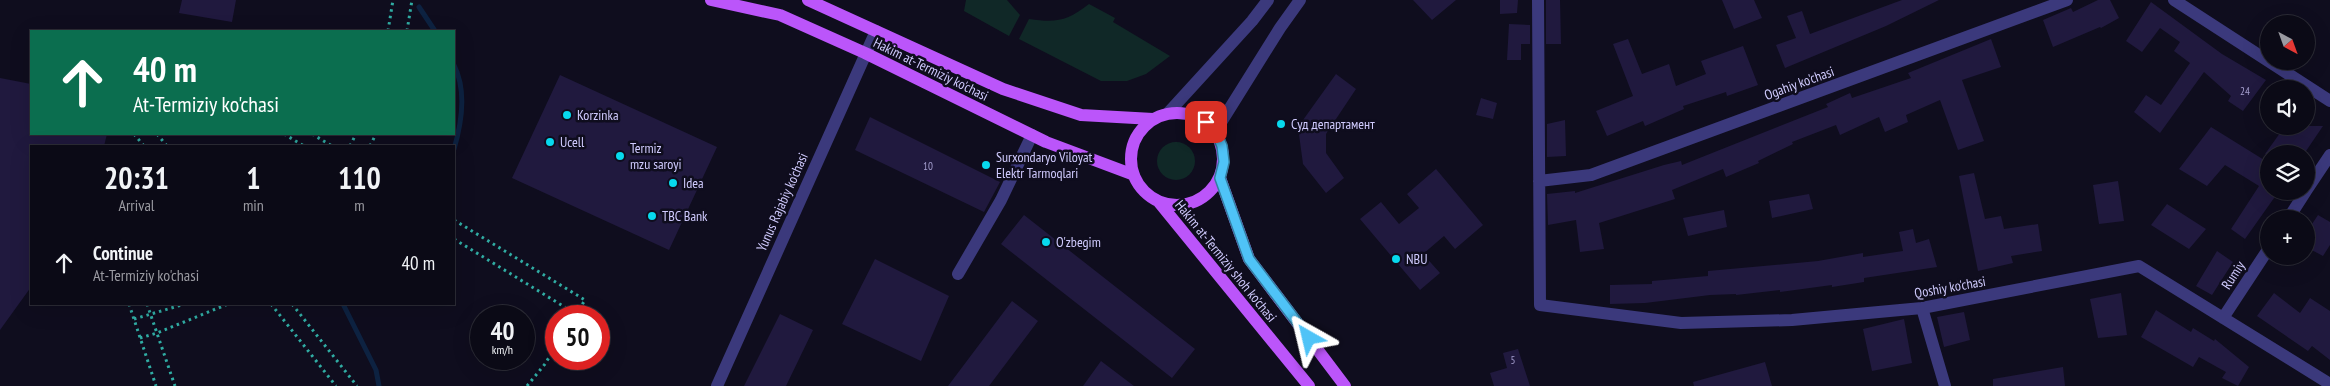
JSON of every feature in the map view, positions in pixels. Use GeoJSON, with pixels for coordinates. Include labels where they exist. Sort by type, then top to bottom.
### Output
{"type":"FeatureCollection","features":[{"type":"Feature","properties":{"kind":"main road","name":"Hakim at-Termiziy ko'chasi"},"geometry":{"type":"LineString","coordinates":[[711,0],[780,15],[865,53],[1032,135],[1134,176]]}},
{"type":"Feature","properties":{"kind":"main road","name":"Hakim at-Termiziy ko'chasi"},"geometry":{"type":"LineString","coordinates":[[808,0],[1003,89],[1081,115],[1153,119]]}},
{"type":"Feature","properties":{"kind":"main road"},"geometry":{"type":"LineString","coordinates":[[1181,112],[1195,115],[1216,132],[1222,146],[1224,162],[1220,178],[1212,190],[1200,199],[1186,204],[1172,205],[1158,201],[1148,195],[1134,176],[1130,160],[1133,144],[1141,130],[1153,119],[1168,113],[1181,112]]}},
{"type":"Feature","properties":{"kind":"main road","name":"Hakim at-Termiziy shoh ko'chasi"},"geometry":{"type":"LineString","coordinates":[[1220,178],[1249,259],[1345,386]]}},
{"type":"Feature","properties":{"kind":"main road","name":"Hakim at-Termiziy shoh ko'chasi"},"geometry":{"type":"LineString","coordinates":[[1158,201],[1309,386]]}},
{"type":"Feature","properties":{"kind":"street"},"geometry":{"type":"LineString","coordinates":[[1168,113],[1252,21],[1268,0]]}},
{"type":"Feature","properties":{"kind":"street"},"geometry":{"type":"LineString","coordinates":[[1216,132],[1280,28],[1300,0]]}},
{"type":"Feature","properties":{"kind":"street"},"geometry":{"type":"LineString","coordinates":[[1538,0],[1539,181]]}},
{"type":"Feature","properties":{"kind":"street","name":"Ogahiy ko'chasi"},"geometry":{"type":"LineString","coordinates":[[1539,181],[1591,175],[2067,0]]}},
{"type":"Feature","properties":{"kind":"street"},"geometry":{"type":"LineString","coordinates":[[2174,0],[2330,101]]}},
{"type":"Feature","properties":{"kind":"street","name":"Yunus Rajabiy ko'chasi"},"geometry":{"type":"LineString","coordinates":[[717,386],[876,31]]}},
{"type":"Feature","properties":{"kind":"street"},"geometry":{"type":"LineString","coordinates":[[958,274],[1001,200],[1032,135]]}},
{"type":"Feature","properties":{"kind":"street"},"geometry":{"type":"LineString","coordinates":[[2315,178],[2330,155]]}},
{"type":"Feature","properties":{"kind":"street","name":"Qoshiy ko'chasi"},"geometry":{"type":"LineString","coordinates":[[1539,181],[1540,305],[1680,323],[1792,320],[1922,308],[2139,266],[2330,384]]}},
{"type":"Feature","properties":{"kind":"street","name":"Rumiy"},"geometry":{"type":"LineString","coordinates":[[2223,318],[2260,262]]}},
{"type":"Feature","properties":{"kind":"street"},"geometry":{"type":"LineString","coordinates":[[1922,308],[1945,386]]}},
{"type":"Feature","properties":{"kind":"path"},"geometry":{"type":"LineString","coordinates":[[388,30],[393,0]]}},
{"type":"Feature","properties":{"kind":"path"},"geometry":{"type":"LineString","coordinates":[[407,30],[412,0]]}},
{"type":"Feature","properties":{"kind":"path"},"geometry":{"type":"LineString","coordinates":[[135,135],[143,145]]}},
{"type":"Feature","properties":{"kind":"path"},"geometry":{"type":"LineString","coordinates":[[157,135],[166,145]]}},
{"type":"Feature","properties":{"kind":"path"},"geometry":{"type":"LineString","coordinates":[[286,135],[302,145]]}},
{"type":"Feature","properties":{"kind":"path"},"geometry":{"type":"LineString","coordinates":[[314,135],[330,145]]}},
{"type":"Feature","properties":{"kind":"path"},"geometry":{"type":"LineString","coordinates":[[455,221],[585,300],[582,305]]}},
{"type":"Feature","properties":{"kind":"path"},"geometry":{"type":"LineString","coordinates":[[455,240],[559,305]]}},
{"type":"Feature","properties":{"kind":"path"},"geometry":{"type":"LineString","coordinates":[[129,305],[156,386]]}},
{"type":"Feature","properties":{"kind":"path"},"geometry":{"type":"LineString","coordinates":[[147,305],[175,386]]}},
{"type":"Feature","properties":{"kind":"path"},"geometry":{"type":"LineString","coordinates":[[134,319],[182,305]]}},
{"type":"Feature","properties":{"kind":"path"},"geometry":{"type":"LineString","coordinates":[[140,338],[226,305]]}},
{"type":"Feature","properties":{"kind":"path"},"geometry":{"type":"LineString","coordinates":[[272,305],[336,386]]}},
{"type":"Feature","properties":{"kind":"path"},"geometry":{"type":"LineString","coordinates":[[293,305],[357,386]]}},
{"type":"Feature","properties":{"kind":"path"},"geometry":{"type":"LineString","coordinates":[[527,386],[545,361]]}},
{"type":"Feature","properties":{"kind":"green space"},"geometry":{"type":"Polygon","coordinates":[[[966,0],[1007,0],[1020,15],[1009,36],[964,11],[966,0]]]}},
{"type":"Feature","properties":{"kind":"green space"},"geometry":{"type":"Polygon","coordinates":[[[1089,4],[1115,18],[1113,22],[1170,56],[1146,74],[1127,81],[1101,81],[1019,39],[1029,19],[1047,21],[1061,19],[1074,14],[1089,4]]]}},
{"type":"Feature","properties":{"kind":"green space"},"geometry":{"type":"Polygon","coordinates":[[[1176,142],[1189,148],[1195,161],[1189,174],[1176,180],[1163,174],[1157,161],[1163,148],[1176,142]]]}},
{"type":"Feature","properties":{"kind":"building"},"geometry":{"type":"Polygon","coordinates":[[[182,0],[236,0],[232,22],[179,13],[182,0]]]}},
{"type":"Feature","properties":{"kind":"building"},"geometry":{"type":"Polygon","coordinates":[[[1413,0],[1456,0],[1432,20],[1413,0]]]}},
{"type":"Feature","properties":{"kind":"building"},"geometry":{"type":"Polygon","coordinates":[[[1500,0],[1518,0],[1517,13],[1500,14],[1500,0]]]}},
{"type":"Feature","properties":{"kind":"building"},"geometry":{"type":"Polygon","coordinates":[[[1546,0],[1560,0],[1561,44],[1546,44],[1546,0]]]}},
{"type":"Feature","properties":{"kind":"building"},"geometry":{"type":"Polygon","coordinates":[[[1722,0],[1754,0],[1762,18],[1734,29],[1722,0]]]}},
{"type":"Feature","properties":{"kind":"building"},"geometry":{"type":"Polygon","coordinates":[[[1902,0],[1939,0],[1886,26],[1785,68],[1776,45],[1796,38],[1787,16],[1802,11],[1810,34],[1902,0]]]}},
{"type":"Feature","properties":{"kind":"building"},"geometry":{"type":"Polygon","coordinates":[[[2098,0],[2110,0],[2119,18],[2101,28],[2053,47],[2043,20],[2071,8],[2073,12],[2098,0]]]}},
{"type":"Feature","properties":{"kind":"building"},"geometry":{"type":"Polygon","coordinates":[[[2151,2],[2222,54],[2266,80],[2260,80],[2260,88],[2243,111],[2228,101],[2231,96],[2204,72],[2160,133],[2134,112],[2146,95],[2161,105],[2190,63],[2174,51],[2180,42],[2160,28],[2142,52],[2126,41],[2151,2]]]}},
{"type":"Feature","properties":{"kind":"building"},"geometry":{"type":"Polygon","coordinates":[[[1509,24],[1530,25],[1530,44],[1521,44],[1521,60],[1507,60],[1509,24]]]}},
{"type":"Feature","properties":{"kind":"building"},"geometry":{"type":"Polygon","coordinates":[[[1628,39],[1642,74],[1669,64],[1676,86],[1706,74],[1701,61],[1743,46],[1758,85],[1727,96],[1726,92],[1683,106],[1684,109],[1645,126],[1643,121],[1607,136],[1596,111],[1633,96],[1613,44],[1628,39]]]}},
{"type":"Feature","properties":{"kind":"building"},"geometry":{"type":"Polygon","coordinates":[[[1991,39],[2001,67],[1962,80],[1984,141],[1958,150],[1940,100],[1906,115],[1908,122],[1885,132],[1879,117],[1840,135],[1836,125],[1792,142],[1793,144],[1758,161],[1759,163],[1726,177],[1723,169],[1672,190],[1675,199],[1599,223],[1604,249],[1580,252],[1576,220],[1548,225],[1547,194],[1575,191],[1575,193],[1664,165],[1681,161],[1682,165],[1828,107],[1826,104],[1850,93],[1852,98],[1911,78],[1908,73],[1991,39]]]}},
{"type":"Feature","properties":{"kind":"building"},"geometry":{"type":"Polygon","coordinates":[[[1336,74],[1356,89],[1326,134],[1326,153],[1344,178],[1326,193],[1303,164],[1298,127],[1336,74]]]}},
{"type":"Feature","properties":{"kind":"building"},"geometry":{"type":"Polygon","coordinates":[[[560,75],[717,147],[669,250],[512,178],[560,75]]]}},
{"type":"Feature","properties":{"kind":"building"},"geometry":{"type":"Polygon","coordinates":[[[0,78],[30,84],[30,135],[107,135],[104,145],[30,145],[30,288],[0,330],[0,78]]]}},
{"type":"Feature","properties":{"kind":"building"},"geometry":{"type":"Polygon","coordinates":[[[1481,98],[1497,103],[1493,119],[1476,115],[1481,98]]]}},
{"type":"Feature","properties":{"kind":"building"},"geometry":{"type":"Polygon","coordinates":[[[870,117],[1000,182],[984,212],[855,150],[870,117]]]}},
{"type":"Feature","properties":{"kind":"building"},"geometry":{"type":"Polygon","coordinates":[[[1565,120],[1566,156],[1547,157],[1547,124],[1565,120]]]}},
{"type":"Feature","properties":{"kind":"building"},"geometry":{"type":"Polygon","coordinates":[[[2315,126],[2323,126],[2310,145],[2271,145],[2279,135],[2315,135],[2315,126]]]}},
{"type":"Feature","properties":{"kind":"building"},"geometry":{"type":"Polygon","coordinates":[[[2211,127],[2260,157],[2260,200],[2273,200],[2266,210],[2260,210],[2260,218],[2245,239],[2231,229],[2259,186],[2225,165],[2207,186],[2179,169],[2211,127]]]}},
{"type":"Feature","properties":{"kind":"building"},"geometry":{"type":"Polygon","coordinates":[[[1436,169],[1483,225],[1455,249],[1444,236],[1423,254],[1440,273],[1420,290],[1360,219],[1381,202],[1399,224],[1419,208],[1407,194],[1436,169]]]}},
{"type":"Feature","properties":{"kind":"building"},"geometry":{"type":"Polygon","coordinates":[[[1974,173],[1985,219],[2001,216],[2004,229],[2038,224],[2042,251],[2011,256],[2013,263],[1978,271],[1959,176],[1974,173]]]}},
{"type":"Feature","properties":{"kind":"building"},"geometry":{"type":"Polygon","coordinates":[[[2118,181],[2124,221],[2099,224],[2093,185],[2118,181]]]}},
{"type":"Feature","properties":{"kind":"building"},"geometry":{"type":"Polygon","coordinates":[[[1809,194],[1813,209],[1772,218],[1769,201],[1809,194]]]}},
{"type":"Feature","properties":{"kind":"building"},"geometry":{"type":"Polygon","coordinates":[[[2167,204],[2206,229],[2189,249],[2151,225],[2167,204]]]}},
{"type":"Feature","properties":{"kind":"building"},"geometry":{"type":"Polygon","coordinates":[[[1724,210],[1727,227],[1688,236],[1683,218],[1724,210]]]}},
{"type":"Feature","properties":{"kind":"building"},"geometry":{"type":"Polygon","coordinates":[[[1024,215],[1195,349],[1172,378],[1001,244],[1024,215]]]}},
{"type":"Feature","properties":{"kind":"building"},"geometry":{"type":"Polygon","coordinates":[[[2318,215],[2330,222],[2330,245],[2323,256],[2315,252],[2315,220],[2318,215]]]}},
{"type":"Feature","properties":{"kind":"building"},"geometry":{"type":"Polygon","coordinates":[[[1913,229],[1916,243],[1929,239],[1937,267],[1864,278],[1864,282],[1832,287],[1832,285],[1780,292],[1780,290],[1736,295],[1710,295],[1645,303],[1610,304],[1610,285],[1652,284],[1652,281],[1708,276],[1708,271],[1818,261],[1863,253],[1863,257],[1903,251],[1899,232],[1913,229]]]}},
{"type":"Feature","properties":{"kind":"building"},"geometry":{"type":"Polygon","coordinates":[[[2217,251],[2233,262],[2212,295],[2196,286],[2217,251]]]}},
{"type":"Feature","properties":{"kind":"building"},"geometry":{"type":"Polygon","coordinates":[[[875,259],[949,296],[921,361],[842,324],[875,259]]]}},
{"type":"Feature","properties":{"kind":"building"},"geometry":{"type":"Polygon","coordinates":[[[2121,293],[2127,335],[2098,338],[2090,299],[2121,293]]]}},
{"type":"Feature","properties":{"kind":"building"},"geometry":{"type":"Polygon","coordinates":[[[2274,293],[2300,313],[2310,298],[2330,311],[2330,360],[2312,346],[2308,351],[2257,316],[2274,293]]]}},
{"type":"Feature","properties":{"kind":"building"},"geometry":{"type":"Polygon","coordinates":[[[1012,301],[1038,321],[989,386],[948,386],[1012,301]]]}},
{"type":"Feature","properties":{"kind":"building"},"geometry":{"type":"Polygon","coordinates":[[[2156,310],[2191,332],[2193,328],[2214,341],[2215,339],[2249,367],[2238,386],[2222,378],[2226,372],[2199,357],[2193,367],[2141,337],[2156,310]]]}},
{"type":"Feature","properties":{"kind":"building"},"geometry":{"type":"Polygon","coordinates":[[[1964,312],[1970,340],[1944,347],[1937,317],[1964,312]]]}},
{"type":"Feature","properties":{"kind":"building"},"geometry":{"type":"Polygon","coordinates":[[[780,314],[813,330],[786,386],[744,386],[780,314]]]}},
{"type":"Feature","properties":{"kind":"building"},"geometry":{"type":"Polygon","coordinates":[[[1904,319],[1912,363],[1872,371],[1863,329],[1904,319]]]}},
{"type":"Feature","properties":{"kind":"building"},"geometry":{"type":"Polygon","coordinates":[[[1518,349],[1530,386],[1494,386],[1490,373],[1507,368],[1503,353],[1518,349]]]}},
{"type":"Feature","properties":{"kind":"building"},"geometry":{"type":"Polygon","coordinates":[[[1101,361],[1134,386],[1083,386],[1101,361]]]}},
{"type":"Feature","properties":{"kind":"building"},"geometry":{"type":"Polygon","coordinates":[[[1765,362],[1772,386],[1694,386],[1693,382],[1765,362]]]}},
{"type":"Feature","properties":{"kind":"building"},"geometry":{"type":"Polygon","coordinates":[[[2063,367],[2065,386],[1993,386],[1993,379],[2063,367]]]}},
{"type":"Feature","properties":{"kind":"waterway"},"geometry":{"type":"LineString","coordinates":[[419,7],[434,30]]}},
{"type":"Feature","properties":{"kind":"waterway"},"geometry":{"type":"LineString","coordinates":[[455,68],[461,85],[462,107],[455,145]]}},
{"type":"Feature","properties":{"kind":"waterway"},"geometry":{"type":"LineString","coordinates":[[344,305],[376,370],[379,386]]}},
{"type":"Feature","properties":{"kind":"place","name":"Korzinka"},"geometry":{"type":"Point","coordinates":[567,115]}},
{"type":"Feature","properties":{"kind":"place","name":"Суд департамент"},"geometry":{"type":"Point","coordinates":[1281,124]}},
{"type":"Feature","properties":{"kind":"place","name":"Ucell"},"geometry":{"type":"Point","coordinates":[550,142]}},
{"type":"Feature","properties":{"kind":"place","name":"Termiz mzu saroyi"},"geometry":{"type":"Point","coordinates":[620,156]}},
{"type":"Feature","properties":{"kind":"place","name":"Surxondaryo Viloyat Elektr Tarmoqlari"},"geometry":{"type":"Point","coordinates":[986,165]}},
{"type":"Feature","properties":{"kind":"place","name":"Idea"},"geometry":{"type":"Point","coordinates":[673,183]}},
{"type":"Feature","properties":{"kind":"place","name":"TBC Bank"},"geometry":{"type":"Point","coordinates":[652,216]}},
{"type":"Feature","properties":{"kind":"place","name":"O'zbegim"},"geometry":{"type":"Point","coordinates":[1046,242]}},
{"type":"Feature","properties":{"kind":"place","name":"NBU"},"geometry":{"type":"Point","coordinates":[1396,259]}},
{"type":"Feature","properties":{"kind":"route"},"geometry":{"type":"LineString","coordinates":[[1206,122],[1216,132],[1222,146],[1224,162],[1220,178],[1249,259],[1309,338]]}}]}
